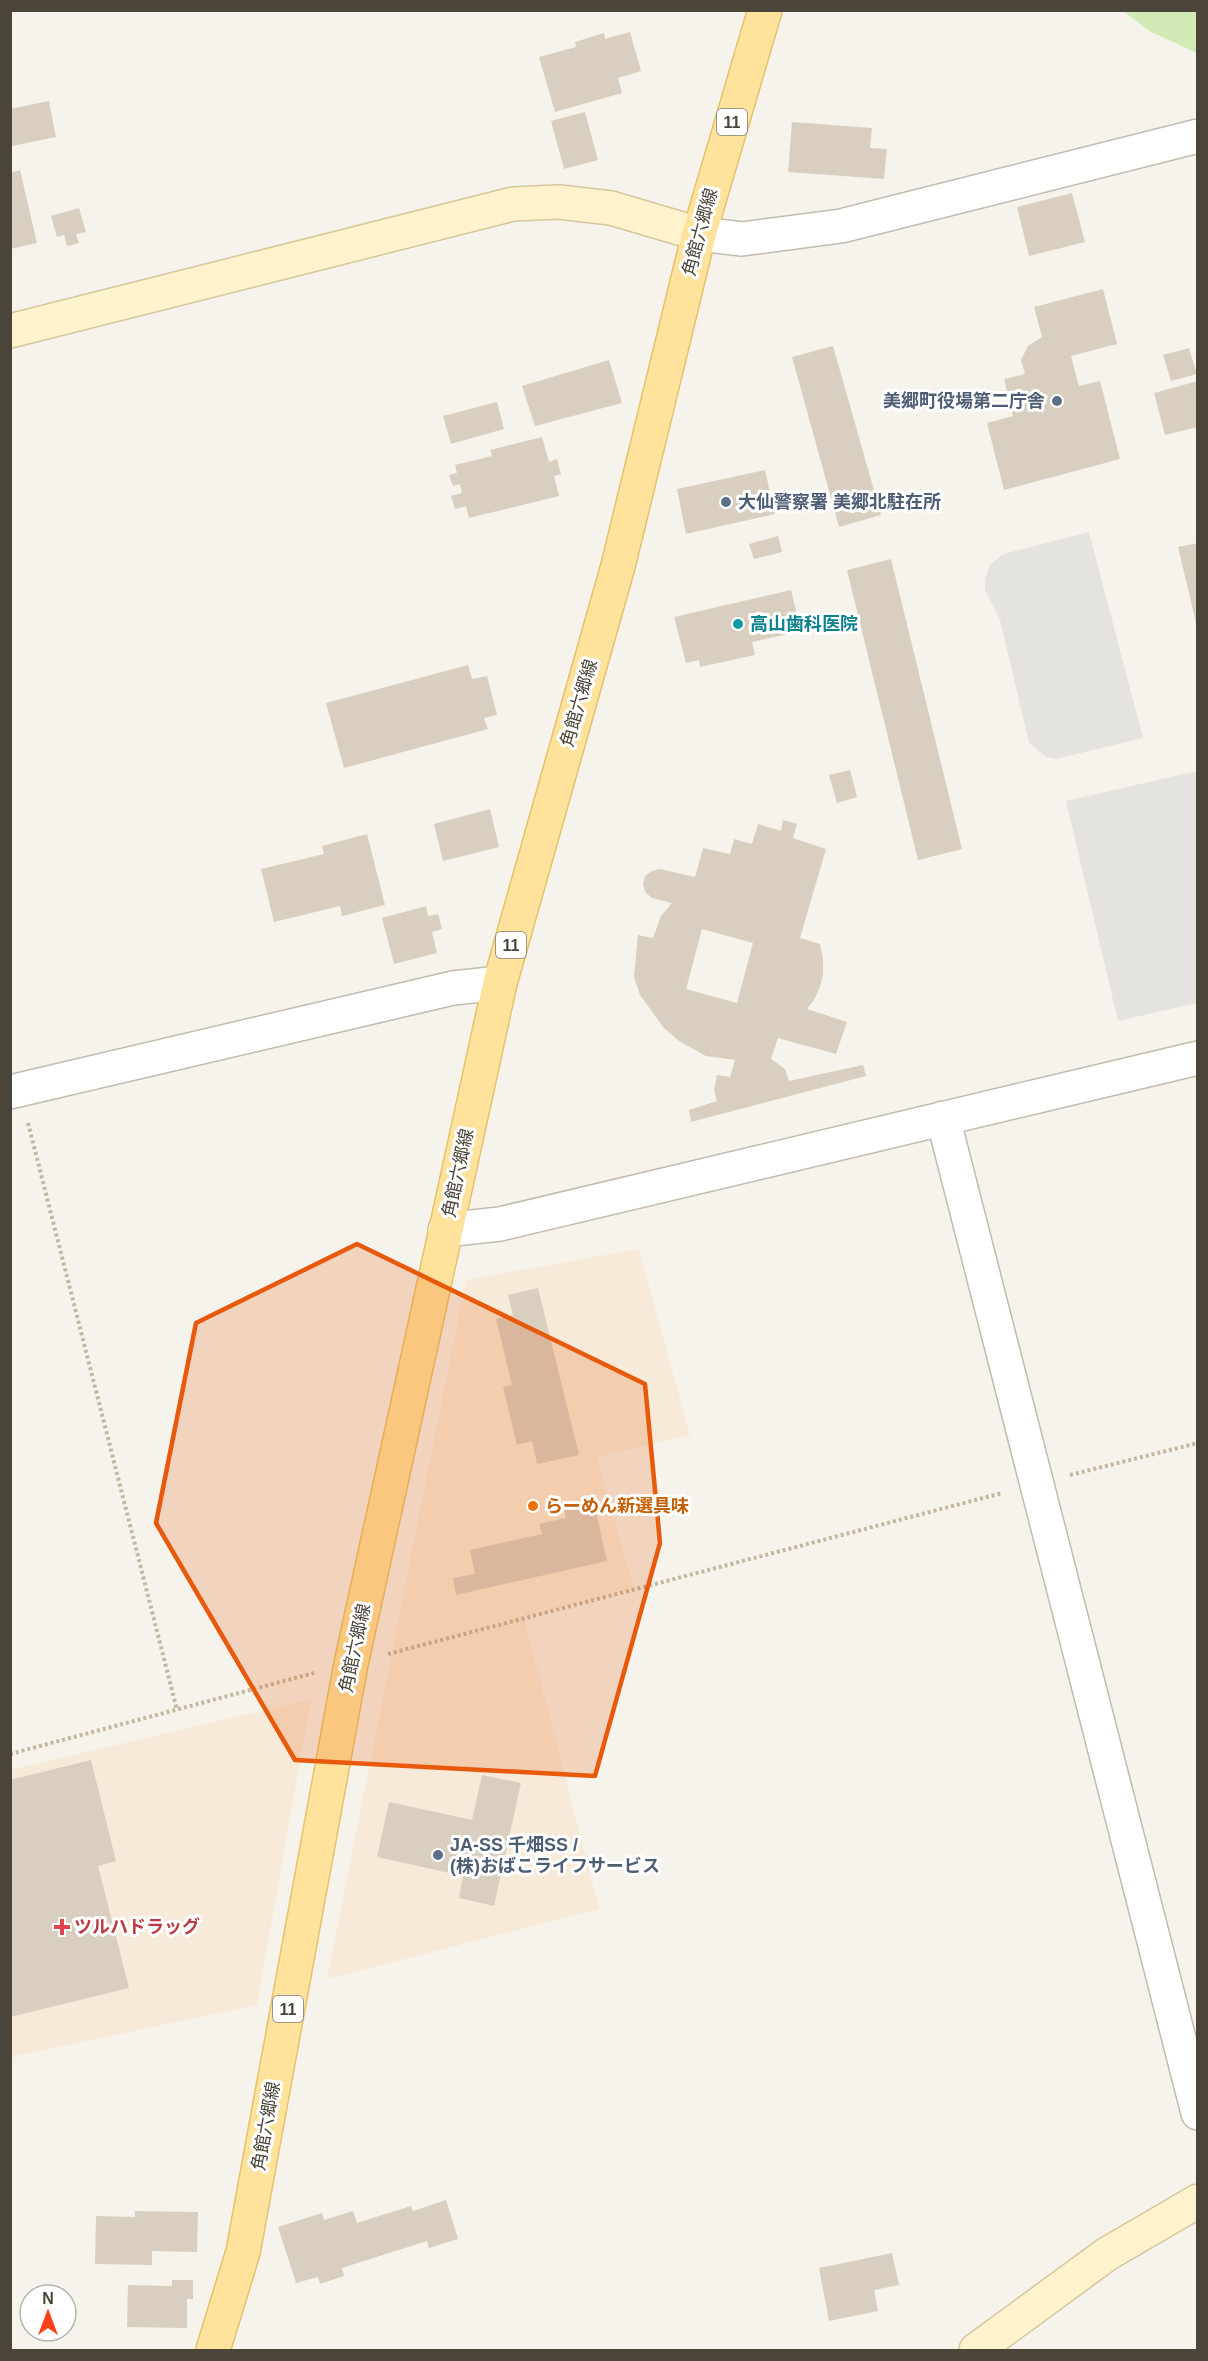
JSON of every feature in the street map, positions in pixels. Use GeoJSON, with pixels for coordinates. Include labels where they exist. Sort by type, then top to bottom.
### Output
{"type":"FeatureCollection","features":[{"type":"Feature","properties":{"kind":"main road","name":"角館六郷線"},"geometry":{"type":"LineString","coordinates":[[213,2350],[243,2252],[351,1664],[500,984],[618,566],[699,234],[765,10]]}},
{"type":"Feature","properties":{"kind":"street"},"geometry":{"type":"LineString","coordinates":[[10,331],[513,204],[559,202],[611,208],[699,234],[742,239],[841,226],[1197,136]]}},
{"type":"Feature","properties":{"kind":"street"},"geometry":{"type":"LineString","coordinates":[[15,1091],[453,988],[500,984]]}},
{"type":"Feature","properties":{"kind":"street"},"geometry":{"type":"LineString","coordinates":[[445,1230],[500,1224],[1197,1058]]}},
{"type":"Feature","properties":{"kind":"street"},"geometry":{"type":"LineString","coordinates":[[943,1118],[1197,2113]]}},
{"type":"Feature","properties":{"kind":"street"},"geometry":{"type":"LineString","coordinates":[[976,2350],[1107,2254],[1197,2201]]}},
{"type":"Feature","properties":{"kind":"path"},"geometry":{"type":"LineString","coordinates":[[15,1091],[177,1710]]}},
{"type":"Feature","properties":{"kind":"path"},"geometry":{"type":"LineString","coordinates":[[10,1754],[1197,1443]]}},
{"type":"Feature","properties":{"kind":"highlighted area"},"geometry":{"type":"Polygon","coordinates":[[[357,1244],[645,1384],[660,1543],[595,1776],[295,1760],[156,1523],[196,1323],[357,1244]]]}},
{"type":"Feature","properties":{"kind":"shaded area"},"geometry":{"type":"Polygon","coordinates":[[[1089,532],[1143,738],[1056,759],[1046,757],[1029,743],[1000,620],[985,590],[985,580],[990,565],[1003,554],[1089,532]]]}},
{"type":"Feature","properties":{"kind":"shaded area"},"geometry":{"type":"Polygon","coordinates":[[[1197,771],[1197,1003],[1118,1021],[1066,801],[1197,771]]]}},
{"type":"Feature","properties":{"kind":"shaded area"},"geometry":{"type":"Polygon","coordinates":[[[639,1249],[690,1435],[597,1457],[634,1589],[524,1618],[599,1909],[327,1979],[466,1280],[639,1249]]]}},
{"type":"Feature","properties":{"kind":"shaded area"},"geometry":{"type":"Polygon","coordinates":[[[311,1699],[257,2005],[11,2057],[10,1770],[311,1699]]]}},
{"type":"Feature","properties":{"kind":"green space"},"geometry":{"type":"Polygon","coordinates":[[[1123,11],[1197,11],[1197,53],[1151,32],[1123,11]]]}},
{"type":"Feature","properties":{"kind":"building"},"geometry":{"type":"Polygon","coordinates":[[[630,32],[641,71],[618,78],[622,93],[555,112],[539,57],[576,47],[575,42],[604,33],[605,39],[630,32]]]}},
{"type":"Feature","properties":{"kind":"building"},"geometry":{"type":"Polygon","coordinates":[[[49,101],[56,137],[12,146],[10,109],[49,101]]]}},
{"type":"Feature","properties":{"kind":"building"},"geometry":{"type":"Polygon","coordinates":[[[585,112],[598,160],[564,169],[551,121],[585,112]]]}},
{"type":"Feature","properties":{"kind":"building"},"geometry":{"type":"Polygon","coordinates":[[[792,122],[872,128],[870,148],[887,149],[884,179],[788,172],[792,122]]]}},
{"type":"Feature","properties":{"kind":"building"},"geometry":{"type":"Polygon","coordinates":[[[20,170],[37,243],[10,249],[10,173],[20,170]]]}},
{"type":"Feature","properties":{"kind":"building"},"geometry":{"type":"Polygon","coordinates":[[[1072,193],[1085,242],[1029,256],[1017,207],[1072,193]]]}},
{"type":"Feature","properties":{"kind":"building"},"geometry":{"type":"Polygon","coordinates":[[[79,208],[86,232],[76,234],[79,243],[67,246],[64,235],[57,237],[51,216],[79,208]]]}},
{"type":"Feature","properties":{"kind":"building","name":"美郷町役場第二庁舎"},"geometry":{"type":"Polygon","coordinates":[[[1103,289],[1117,344],[1071,356],[1079,386],[1100,381],[1120,459],[1004,490],[987,423],[1013,416],[1004,379],[1025,374],[1021,360],[1028,346],[1042,337],[1034,307],[1103,289]]]}},
{"type":"Feature","properties":{"kind":"building"},"geometry":{"type":"Polygon","coordinates":[[[833,346],[881,515],[839,527],[792,357],[833,346]]]}},
{"type":"Feature","properties":{"kind":"building"},"geometry":{"type":"Polygon","coordinates":[[[1189,348],[1197,374],[1171,381],[1163,355],[1189,348]]]}},
{"type":"Feature","properties":{"kind":"building"},"geometry":{"type":"Polygon","coordinates":[[[609,360],[622,403],[535,426],[522,386],[609,360]]]}},
{"type":"Feature","properties":{"kind":"building"},"geometry":{"type":"Polygon","coordinates":[[[1198,381],[1198,427],[1165,435],[1154,393],[1198,381]]]}},
{"type":"Feature","properties":{"kind":"building"},"geometry":{"type":"Polygon","coordinates":[[[497,402],[504,429],[451,444],[443,416],[497,402]]]}},
{"type":"Feature","properties":{"kind":"building"},"geometry":{"type":"Polygon","coordinates":[[[542,437],[549,462],[557,459],[561,474],[554,476],[559,496],[469,518],[466,506],[455,509],[451,496],[462,493],[460,484],[453,486],[449,475],[457,473],[455,465],[492,456],[490,450],[542,437]]]}},
{"type":"Feature","properties":{"kind":"building","name":"大仙警察署 美郷北駐在所"},"geometry":{"type":"Polygon","coordinates":[[[765,470],[775,514],[686,534],[677,489],[765,470]]]}},
{"type":"Feature","properties":{"kind":"building"},"geometry":{"type":"Polygon","coordinates":[[[778,536],[782,552],[754,559],[749,544],[778,536]]]}},
{"type":"Feature","properties":{"kind":"building"},"geometry":{"type":"Polygon","coordinates":[[[1198,543],[1198,627],[1197,627],[1178,547],[1198,543]]]}},
{"type":"Feature","properties":{"kind":"building"},"geometry":{"type":"Polygon","coordinates":[[[891,559],[962,849],[918,860],[847,570],[891,559]]]}},
{"type":"Feature","properties":{"kind":"building","name":"高山歯科医院"},"geometry":{"type":"Polygon","coordinates":[[[791,590],[801,631],[752,642],[755,655],[700,667],[699,660],[686,663],[674,617],[791,590]]]}},
{"type":"Feature","properties":{"kind":"building"},"geometry":{"type":"Polygon","coordinates":[[[468,665],[472,679],[487,676],[497,715],[484,718],[488,729],[344,768],[326,703],[468,665]]]}},
{"type":"Feature","properties":{"kind":"building"},"geometry":{"type":"Polygon","coordinates":[[[850,770],[857,797],[837,803],[829,775],[850,770]]]}},
{"type":"Feature","properties":{"kind":"building"},"geometry":{"type":"Polygon","coordinates":[[[490,809],[499,847],[443,861],[434,824],[490,809]]]}},
{"type":"Feature","properties":{"kind":"building"},"geometry":{"type":"Polygon","coordinates":[[[783,820],[797,824],[793,838],[826,849],[800,938],[820,944],[823,959],[820,987],[807,1009],[847,1022],[836,1054],[778,1038],[771,1059],[785,1069],[789,1081],[863,1065],[866,1076],[691,1122],[689,1110],[717,1101],[714,1090],[717,1075],[730,1077],[735,1060],[706,1056],[679,1041],[664,1028],[640,995],[634,977],[638,935],[653,938],[661,916],[672,903],[652,898],[646,893],[643,885],[645,876],[660,869],[695,877],[703,848],[730,854],[734,839],[752,844],[758,824],[781,831],[783,820]],[[702,929],[686,989],[737,1003],[753,943],[702,929]]]}},
{"type":"Feature","properties":{"kind":"building"},"geometry":{"type":"Polygon","coordinates":[[[367,834],[385,905],[342,916],[340,906],[274,922],[261,869],[324,854],[322,846],[367,834]]]}},
{"type":"Feature","properties":{"kind":"building"},"geometry":{"type":"Polygon","coordinates":[[[426,906],[428,916],[438,914],[442,929],[432,932],[437,953],[394,964],[382,918],[426,906]]]}},
{"type":"Feature","properties":{"kind":"building"},"geometry":{"type":"Polygon","coordinates":[[[538,1288],[579,1455],[537,1464],[532,1441],[517,1445],[503,1387],[512,1385],[496,1319],[513,1315],[508,1295],[538,1288]]]}},
{"type":"Feature","properties":{"kind":"building"},"geometry":{"type":"Polygon","coordinates":[[[593,1498],[607,1561],[456,1595],[453,1578],[475,1574],[470,1550],[542,1534],[539,1524],[566,1518],[563,1504],[593,1498]]]}},
{"type":"Feature","properties":{"kind":"building","name":"ツルハドラッグ"},"geometry":{"type":"Polygon","coordinates":[[[91,1760],[116,1861],[98,1866],[129,1988],[10,2017],[10,1780],[91,1760]]]}},
{"type":"Feature","properties":{"kind":"building"},"geometry":{"type":"Polygon","coordinates":[[[482,1775],[521,1783],[494,1906],[459,1898],[463,1876],[377,1857],[389,1802],[472,1820],[482,1775]]]}},
{"type":"Feature","properties":{"kind":"building"},"geometry":{"type":"Polygon","coordinates":[[[446,2200],[458,2239],[429,2248],[427,2241],[342,2268],[344,2276],[320,2284],[318,2277],[296,2283],[278,2227],[322,2213],[324,2220],[353,2211],[357,2223],[411,2206],[413,2211],[446,2200]]]}},
{"type":"Feature","properties":{"kind":"building"},"geometry":{"type":"Polygon","coordinates":[[[135,2211],[198,2212],[197,2252],[152,2251],[152,2265],[95,2264],[96,2216],[135,2217],[135,2211]]]}},
{"type":"Feature","properties":{"kind":"building"},"geometry":{"type":"Polygon","coordinates":[[[892,2253],[899,2285],[874,2290],[878,2311],[829,2321],[819,2268],[892,2253]]]}},
{"type":"Feature","properties":{"kind":"building"},"geometry":{"type":"Polygon","coordinates":[[[172,2280],[193,2280],[193,2299],[187,2299],[187,2328],[127,2327],[128,2285],[172,2286],[172,2280]]]}},
{"type":"Feature","properties":{"kind":"place","name":"美郷町役場第二庁舎"},"geometry":{"type":"Point","coordinates":[1057,401]}},
{"type":"Feature","properties":{"kind":"place","name":"大仙警察署 美郷北駐在所"},"geometry":{"type":"Point","coordinates":[726,502]}},
{"type":"Feature","properties":{"kind":"place","name":"高山歯科医院"},"geometry":{"type":"Point","coordinates":[738,624]}},
{"type":"Feature","properties":{"kind":"place","name":"らーめん新選具味"},"geometry":{"type":"Point","coordinates":[533,1506]}},
{"type":"Feature","properties":{"kind":"place","name":"JA-SS 千畑SS / (株)おばこライフサービス"},"geometry":{"type":"Point","coordinates":[438,1855]}},
{"type":"Feature","properties":{"kind":"place","name":"ツルハドラッグ"},"geometry":{"type":"Point","coordinates":[62,1927]}}]}
